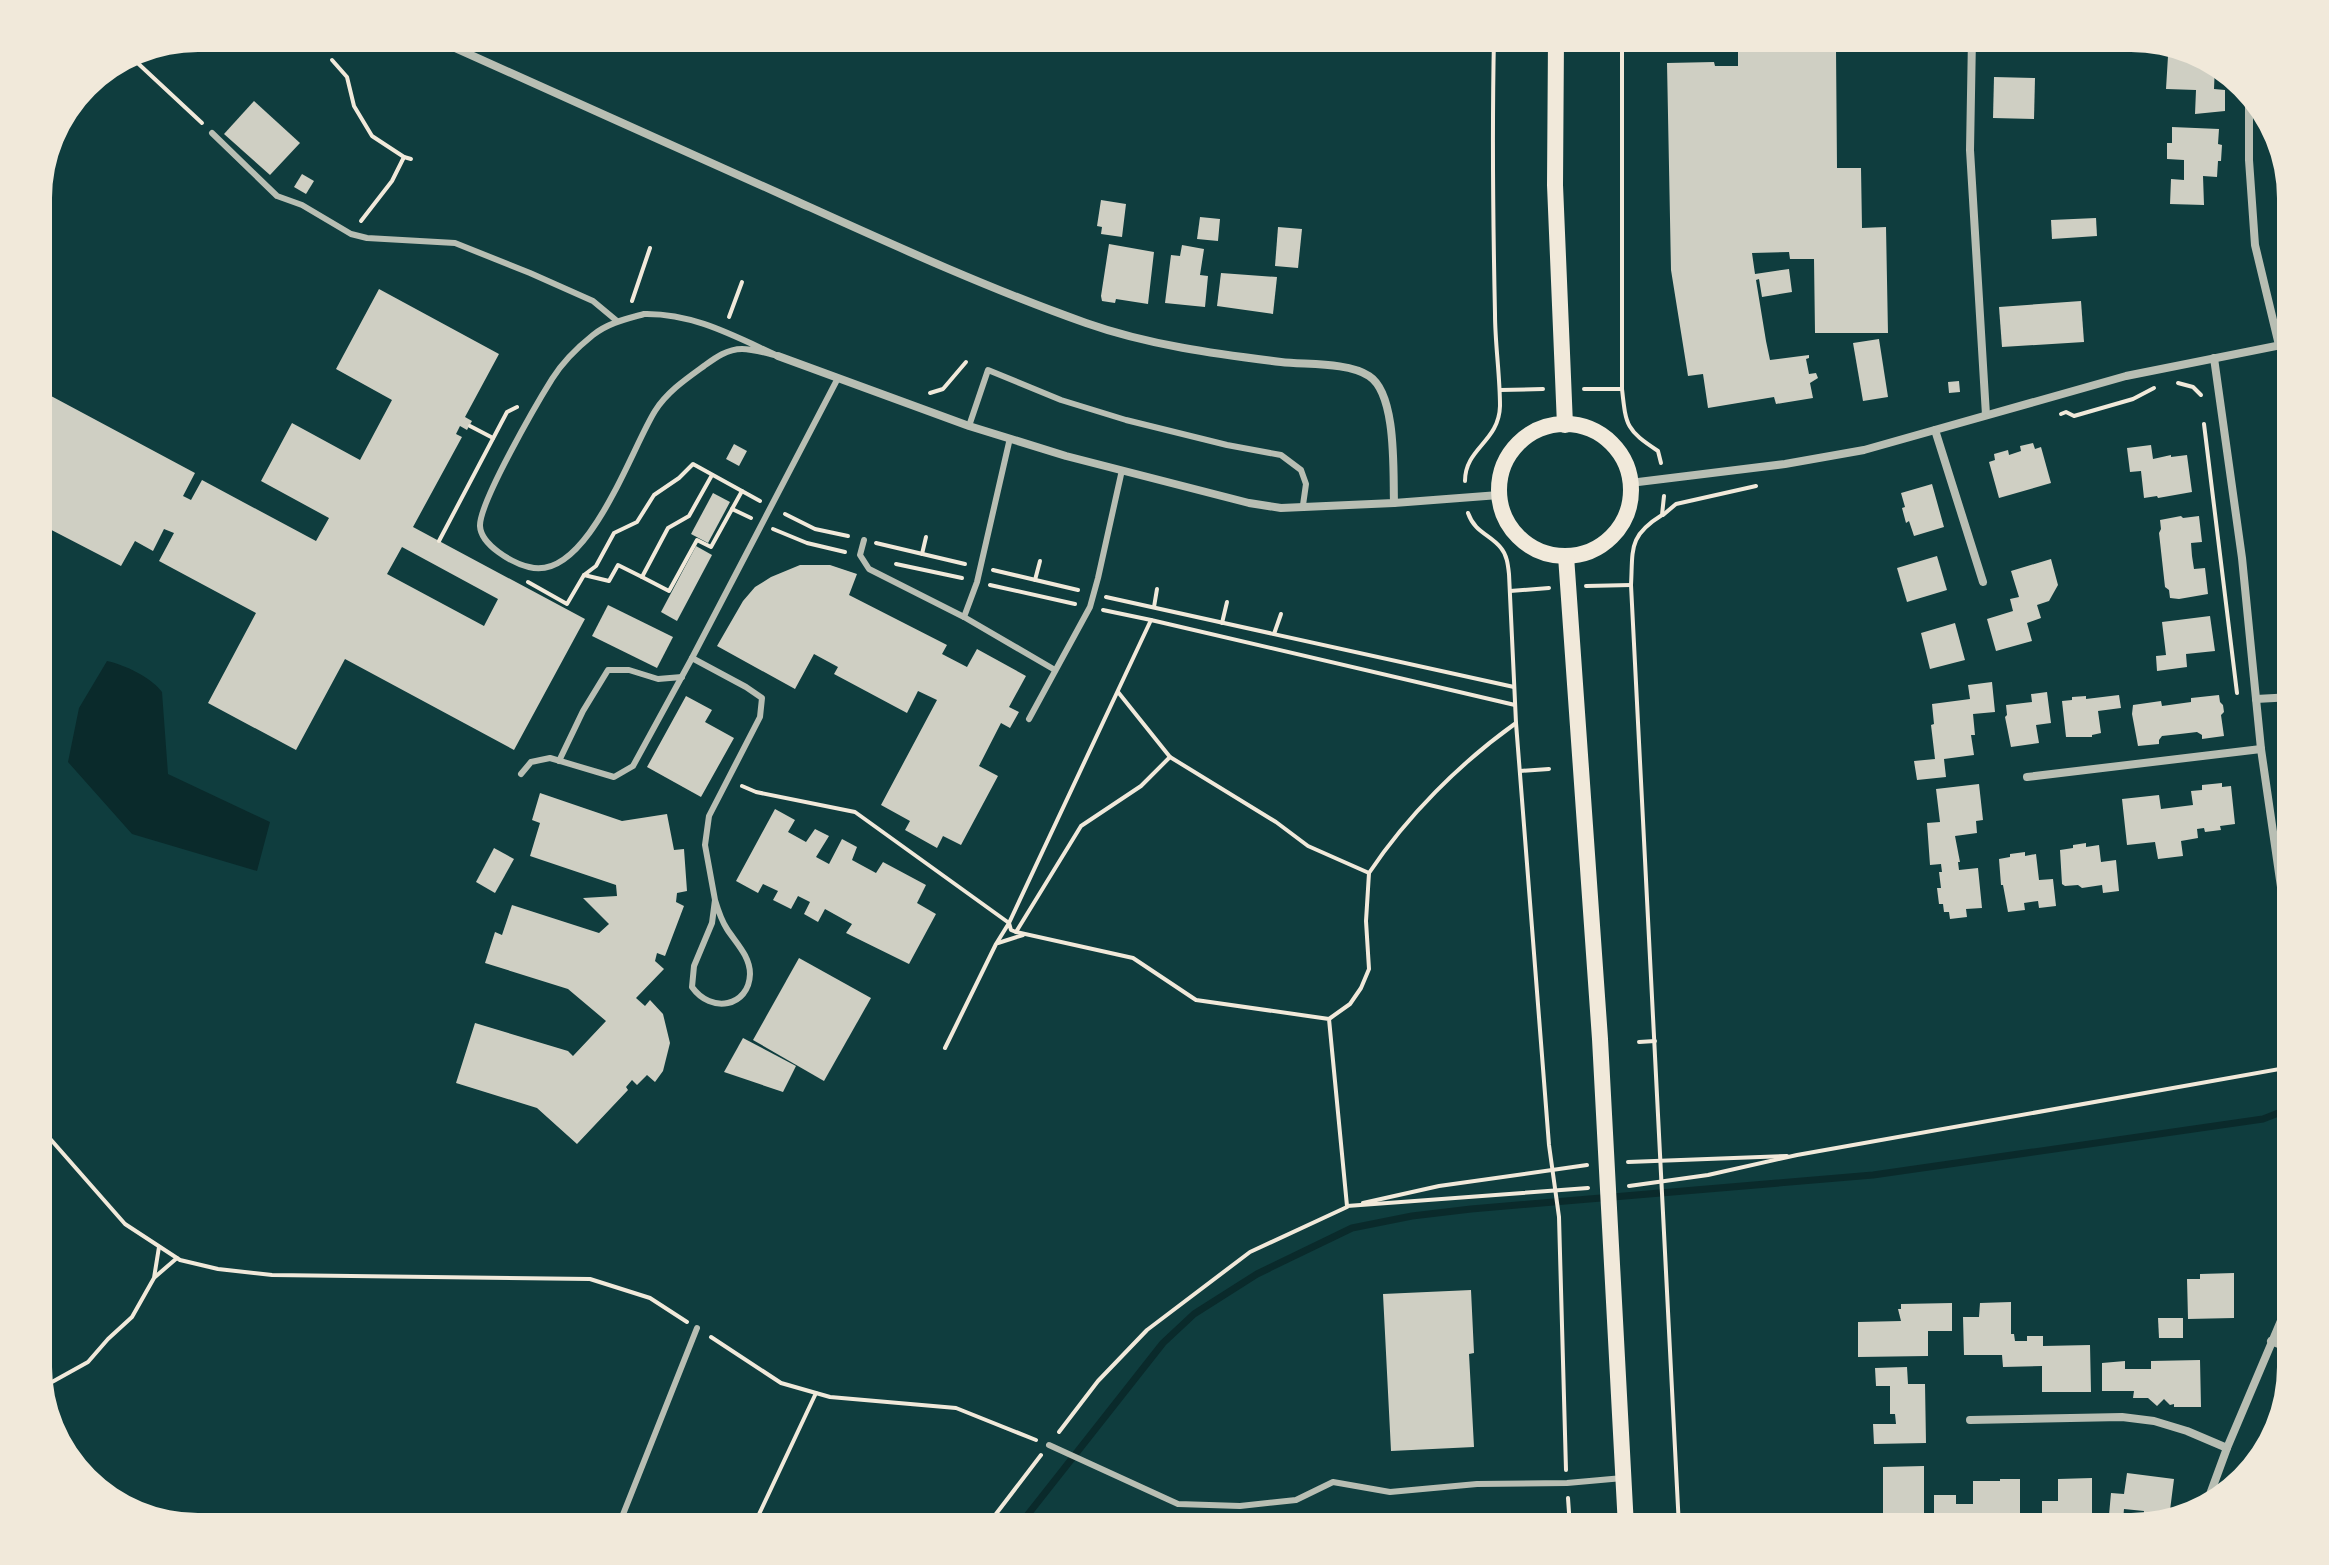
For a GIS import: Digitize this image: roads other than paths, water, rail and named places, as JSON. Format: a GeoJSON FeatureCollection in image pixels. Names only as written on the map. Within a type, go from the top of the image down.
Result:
{"type":"FeatureCollection","features":[{"type":"Feature","properties":{"kind":"main road"},"geometry":{"type":"LineString","coordinates":[[1556,52],[1555,185],[1565,425]]}},
{"type":"Feature","properties":{"kind":"main road"},"geometry":{"type":"LineString","coordinates":[[1565,425],[1583,427],[1602,435],[1617,449],[1627,468],[1630,483],[1628,509],[1620,528],[1605,543],[1587,553],[1566,556],[1546,554],[1528,545],[1513,532],[1499,495],[1501,474],[1509,455],[1523,439],[1541,429],[1565,425]]}},
{"type":"Feature","properties":{"kind":"main road"},"geometry":{"type":"LineString","coordinates":[[1566,556],[1608,1178],[1625,1513]]}},
{"type":"Feature","properties":{"kind":"street"},"geometry":{"type":"LineString","coordinates":[[464,52],[889,243],[1088,324],[1190,349],[1357,370],[1372,377],[1381,388],[1392,441],[1394,503]]}},
{"type":"Feature","properties":{"kind":"street"},"geometry":{"type":"LineString","coordinates":[[1972,52],[1970,150],[1986,415]]}},
{"type":"Feature","properties":{"kind":"street"},"geometry":{"type":"LineString","coordinates":[[2249,112],[2255,245],[2277,337]]}},
{"type":"Feature","properties":{"kind":"street"},"geometry":{"type":"LineString","coordinates":[[1630,483],[1811,460],[1864,450],[2126,376],[2277,345]]}},
{"type":"Feature","properties":{"kind":"street"},"geometry":{"type":"LineString","coordinates":[[778,356],[969,426],[1249,503],[1281,508],[1499,495]]}},
{"type":"Feature","properties":{"kind":"street"},"geometry":{"type":"LineString","coordinates":[[2214,358],[2242,558],[2261,749],[2277,859]]}},
{"type":"Feature","properties":{"kind":"street"},"geometry":{"type":"LineString","coordinates":[[1935,430],[1983,582]]}},
{"type":"Feature","properties":{"kind":"street"},"geometry":{"type":"LineString","coordinates":[[2256,699],[2277,698]]}},
{"type":"Feature","properties":{"kind":"street"},"geometry":{"type":"LineString","coordinates":[[2027,777],[2261,749]]}},
{"type":"Feature","properties":{"kind":"street"},"geometry":{"type":"LineString","coordinates":[[2212,1488],[2277,1328]]}},
{"type":"Feature","properties":{"kind":"street"},"geometry":{"type":"LineString","coordinates":[[2271,1341],[2277,1343]]}},
{"type":"Feature","properties":{"kind":"street"},"geometry":{"type":"LineString","coordinates":[[1970,1420],[2122,1417],[2154,1421],[2227,1448]]}},
{"type":"Feature","properties":{"kind":"lane"},"geometry":{"type":"LineString","coordinates":[[212,133],[277,196],[302,205],[351,234],[367,238],[455,243],[593,301],[617,321]]}},
{"type":"Feature","properties":{"kind":"lane"},"geometry":{"type":"LineString","coordinates":[[644,314],[665,314],[712,325],[778,356],[743,349],[727,351],[682,381],[656,409],[602,515],[582,544],[553,567],[528,567],[490,546],[482,536],[480,524],[487,497],[553,378],[595,333],[617,321],[644,314]]}},
{"type":"Feature","properties":{"kind":"lane"},"geometry":{"type":"LineString","coordinates":[[969,426],[988,370],[1061,400],[1126,420],[1281,455],[1301,470],[1306,484],[1303,505]]}},
{"type":"Feature","properties":{"kind":"lane"},"geometry":{"type":"LineString","coordinates":[[521,774],[531,762],[550,758],[614,777],[633,766],[838,378]]}},
{"type":"Feature","properties":{"kind":"lane"},"geometry":{"type":"LineString","coordinates":[[964,617],[977,582],[1010,438]]}},
{"type":"Feature","properties":{"kind":"lane"},"geometry":{"type":"LineString","coordinates":[[1029,719],[1090,607],[1122,470]]}},
{"type":"Feature","properties":{"kind":"lane"},"geometry":{"type":"LineString","coordinates":[[864,540],[860,555],[869,569],[964,617],[1055,670]]}},
{"type":"Feature","properties":{"kind":"lane"},"geometry":{"type":"LineString","coordinates":[[692,658],[762,698],[760,717],[709,816],[705,845],[715,900],[720,916],[746,956],[750,970],[749,983],[742,995],[719,1005],[707,1003],[698,996],[692,987],[691,977],[712,923],[715,900]]}},
{"type":"Feature","properties":{"kind":"lane"},"geometry":{"type":"LineString","coordinates":[[559,761],[583,711],[608,670],[629,670],[658,679],[682,677]]}},
{"type":"Feature","properties":{"kind":"lane"},"geometry":{"type":"LineString","coordinates":[[624,1513],[697,1328]]}},
{"type":"Feature","properties":{"kind":"lane"},"geometry":{"type":"LineString","coordinates":[[1053,1446],[1178,1504],[1240,1506],[1296,1500],[1333,1482],[1390,1492],[1477,1484],[1567,1483],[1623,1478]]}},
{"type":"Feature","properties":{"kind":"water"},"geometry":{"type":"Polygon","coordinates":[[[107,661],[137,672],[162,692],[168,774],[270,822],[257,871],[132,834],[68,762],[79,708],[107,661]]]}},
{"type":"Feature","properties":{"kind":"waterway"},"geometry":{"type":"LineString","coordinates":[[1029,1513],[1163,1343],[1194,1314],[1257,1274],[1352,1228],[1471,1209],[1873,1175],[2263,1119],[2277,1114]]}}]}
